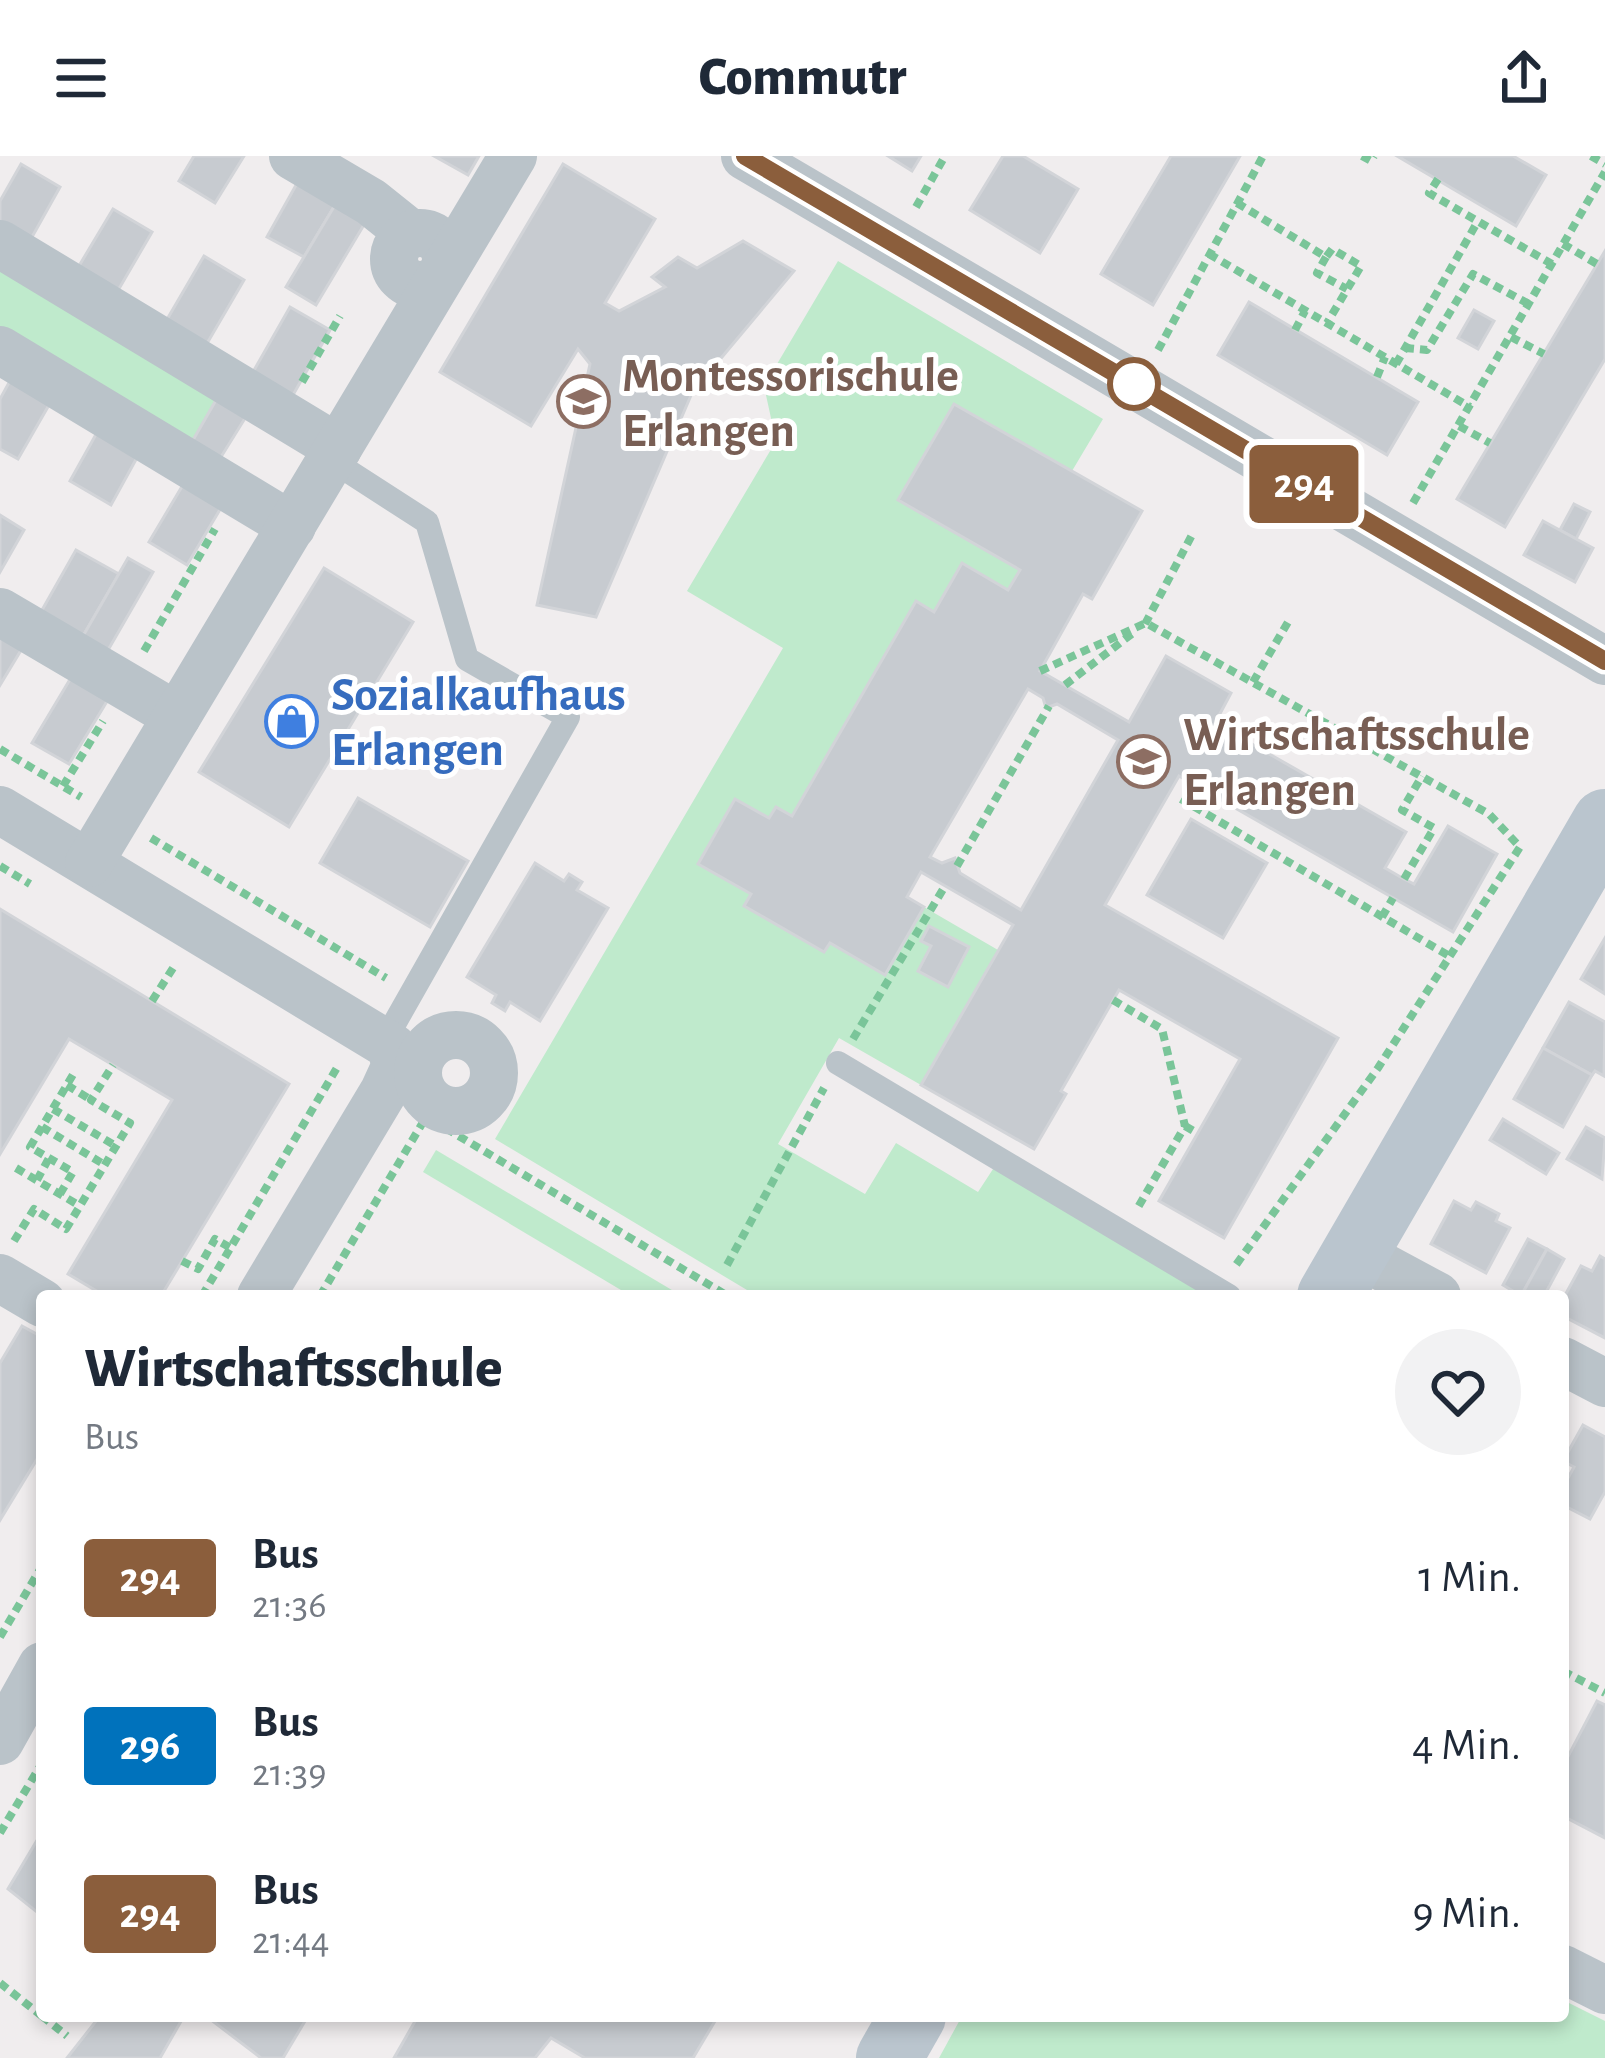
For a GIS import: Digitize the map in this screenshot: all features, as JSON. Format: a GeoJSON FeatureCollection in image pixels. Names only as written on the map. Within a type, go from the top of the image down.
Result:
{"type":"FeatureCollection","features":[{"type":"Feature","properties":{"kind":"main road"},"geometry":{"type":"LineString","coordinates":[[1343,1274],[1605,822]]}},
{"type":"Feature","properties":{"kind":"main road"},"geometry":{"type":"LineString","coordinates":[[889,2058],[910,2022]]}},
{"type":"Feature","properties":{"kind":"street"},"geometry":{"type":"LineString","coordinates":[[293,156],[371,202],[411,234],[426,233],[439,241],[446,255],[444,271]]}},
{"type":"Feature","properties":{"kind":"street"},"geometry":{"type":"LineString","coordinates":[[89,863],[513,156]]}},
{"type":"Feature","properties":{"kind":"street"},"geometry":{"type":"LineString","coordinates":[[745,156],[1605,661]]}},
{"type":"Feature","properties":{"kind":"street"},"geometry":{"type":"LineString","coordinates":[[0,244],[284,415],[335,454]]}},
{"type":"Feature","properties":{"kind":"street"},"geometry":{"type":"LineString","coordinates":[[0,350],[292,526]]}},
{"type":"Feature","properties":{"kind":"street"},"geometry":{"type":"LineString","coordinates":[[0,612],[177,716]]}},
{"type":"Feature","properties":{"kind":"street"},"geometry":{"type":"LineString","coordinates":[[0,810],[89,863],[395,1066],[264,1290]]}},
{"type":"Feature","properties":{"kind":"street"},"geometry":{"type":"LineString","coordinates":[[1343,1274],[1412,1290]]}},
{"type":"Feature","properties":{"kind":"street"},"geometry":{"type":"LineString","coordinates":[[0,1278],[36,1299]]}},
{"type":"Feature","properties":{"kind":"street"},"geometry":{"type":"LineString","coordinates":[[1569,1364],[1605,1383]]}},
{"type":"Feature","properties":{"kind":"street"},"geometry":{"type":"LineString","coordinates":[[0,1741],[36,1677]]}},
{"type":"Feature","properties":{"kind":"street"},"geometry":{"type":"LineString","coordinates":[[1569,1972],[1605,1990]]}},
{"type":"Feature","properties":{"kind":"lane"},"geometry":{"type":"LineString","coordinates":[[335,454],[427,522],[467,659],[568,717],[411,993],[395,1066]]}},
{"type":"Feature","properties":{"kind":"lane"},"geometry":{"type":"LineString","coordinates":[[838,1063],[1219,1290]]}},
{"type":"Feature","properties":{"kind":"path"},"geometry":{"type":"LineString","coordinates":[[894,244],[945,156]]}},
{"type":"Feature","properties":{"kind":"path"},"geometry":{"type":"LineString","coordinates":[[1138,387],[1263,156]]}},
{"type":"Feature","properties":{"kind":"path"},"geometry":{"type":"LineString","coordinates":[[1362,156],[1371,161],[1374,156]]}},
{"type":"Feature","properties":{"kind":"path"},"geometry":{"type":"LineString","coordinates":[[1393,536],[1605,168],[1591,156]]}},
{"type":"Feature","properties":{"kind":"path"},"geometry":{"type":"LineString","coordinates":[[1438,179],[1429,194],[1552,263]]}},
{"type":"Feature","properties":{"kind":"path"},"geometry":{"type":"LineString","coordinates":[[1237,203],[1326,257]]}},
{"type":"Feature","properties":{"kind":"path"},"geometry":{"type":"LineString","coordinates":[[1396,364],[1478,221]]}},
{"type":"Feature","properties":{"kind":"path"},"geometry":{"type":"LineString","coordinates":[[1563,244],[1598,264]]}},
{"type":"Feature","properties":{"kind":"path"},"geometry":{"type":"LineString","coordinates":[[1327,323],[1347,290],[1361,266],[1332,249],[1317,273],[1347,290]]}},
{"type":"Feature","properties":{"kind":"path"},"geometry":{"type":"LineString","coordinates":[[1210,254],[1470,407]]}},
{"type":"Feature","properties":{"kind":"path"},"geometry":{"type":"LineString","coordinates":[[1405,348],[1426,350],[1473,274],[1529,304]]}},
{"type":"Feature","properties":{"kind":"path"},"geometry":{"type":"LineString","coordinates":[[1295,330],[1305,310]]}},
{"type":"Feature","properties":{"kind":"path"},"geometry":{"type":"LineString","coordinates":[[284,415],[340,316]]}},
{"type":"Feature","properties":{"kind":"path"},"geometry":{"type":"LineString","coordinates":[[1510,337],[1544,354]]}},
{"type":"Feature","properties":{"kind":"path"},"geometry":{"type":"LineString","coordinates":[[1377,377],[1385,357]]}},
{"type":"Feature","properties":{"kind":"path"},"geometry":{"type":"LineString","coordinates":[[1459,426],[1490,443]]}},
{"type":"Feature","properties":{"kind":"path"},"geometry":{"type":"LineString","coordinates":[[63,786],[236,492]]}},
{"type":"Feature","properties":{"kind":"path"},"geometry":{"type":"LineString","coordinates":[[1065,686],[1146,623],[1192,535]]}},
{"type":"Feature","properties":{"kind":"path"},"geometry":{"type":"LineString","coordinates":[[1253,682],[1288,622]]}},
{"type":"Feature","properties":{"kind":"path"},"geometry":{"type":"LineString","coordinates":[[1040,671],[1146,623]]}},
{"type":"Feature","properties":{"kind":"path"},"geometry":{"type":"LineString","coordinates":[[1146,623],[1489,814],[1520,847],[1378,1068],[1226,1290]]}},
{"type":"Feature","properties":{"kind":"path"},"geometry":{"type":"LineString","coordinates":[[1051,652],[1065,660]]}},
{"type":"Feature","properties":{"kind":"path"},"geometry":{"type":"LineString","coordinates":[[958,866],[1049,706]]}},
{"type":"Feature","properties":{"kind":"path"},"geometry":{"type":"LineString","coordinates":[[0,748],[411,993]]}},
{"type":"Feature","properties":{"kind":"path"},"geometry":{"type":"LineString","coordinates":[[1404,879],[1434,828],[1402,810],[1422,776]]}},
{"type":"Feature","properties":{"kind":"path"},"geometry":{"type":"LineString","coordinates":[[1180,799],[1451,957]]}},
{"type":"Feature","properties":{"kind":"path"},"geometry":{"type":"LineString","coordinates":[[0,866],[31,884]]}},
{"type":"Feature","properties":{"kind":"path"},"geometry":{"type":"LineString","coordinates":[[1382,917],[1393,898]]}},
{"type":"Feature","properties":{"kind":"path"},"geometry":{"type":"LineString","coordinates":[[152,957],[191,980]]}},
{"type":"Feature","properties":{"kind":"path"},"geometry":{"type":"LineString","coordinates":[[1114,1000],[1162,1029],[1185,1126],[1124,1231]]}},
{"type":"Feature","properties":{"kind":"path"},"geometry":{"type":"LineString","coordinates":[[206,1290],[339,1067],[320,1056]]}},
{"type":"Feature","properties":{"kind":"path"},"geometry":{"type":"LineString","coordinates":[[91,1100],[112,1065]]}},
{"type":"Feature","properties":{"kind":"path"},"geometry":{"type":"LineString","coordinates":[[395,1066],[426,1117],[718,1290]]}},
{"type":"Feature","properties":{"kind":"path"},"geometry":{"type":"LineString","coordinates":[[60,1194],[73,1172],[30,1147],[74,1073]]}},
{"type":"Feature","properties":{"kind":"path"},"geometry":{"type":"LineString","coordinates":[[0,1245],[16,1241],[34,1209],[66,1229],[130,1123],[67,1085]]}},
{"type":"Feature","properties":{"kind":"path"},"geometry":{"type":"LineString","coordinates":[[53,1109],[116,1146]]}},
{"type":"Feature","properties":{"kind":"path"},"geometry":{"type":"LineString","coordinates":[[324,1290],[426,1117]]}},
{"type":"Feature","properties":{"kind":"path"},"geometry":{"type":"LineString","coordinates":[[1185,1126],[1198,1133]]}},
{"type":"Feature","properties":{"kind":"path"},"geometry":{"type":"LineString","coordinates":[[42,1127],[105,1165]]}},
{"type":"Feature","properties":{"kind":"path"},"geometry":{"type":"LineString","coordinates":[[37,1180],[49,1158]]}},
{"type":"Feature","properties":{"kind":"path"},"geometry":{"type":"LineString","coordinates":[[16,1168],[80,1206]]}},
{"type":"Feature","properties":{"kind":"path"},"geometry":{"type":"LineString","coordinates":[[198,1269],[214,1239],[231,1248]]}},
{"type":"Feature","properties":{"kind":"path"},"geometry":{"type":"LineString","coordinates":[[182,1261],[213,1278]]}},
{"type":"Feature","properties":{"kind":"path"},"geometry":{"type":"LineString","coordinates":[[0,1637],[36,1576]]}},
{"type":"Feature","properties":{"kind":"path"},"geometry":{"type":"LineString","coordinates":[[1569,1674],[1605,1693]]}},
{"type":"Feature","properties":{"kind":"path"},"geometry":{"type":"LineString","coordinates":[[0,1833],[36,1772]]}},
{"type":"Feature","properties":{"kind":"path"},"geometry":{"type":"LineString","coordinates":[[0,1983],[36,2011]]}},
{"type":"Feature","properties":{"kind":"path"},"geometry":{"type":"LineString","coordinates":[[50,2022],[67,2036]]}},
{"type":"Feature","properties":{"kind":"green space"},"geometry":{"type":"Polygon","coordinates":[[[0,253],[223,388],[189,447],[0,335],[0,253]]]}},
{"type":"Feature","properties":{"kind":"green space"},"geometry":{"type":"Polygon","coordinates":[[[838,261],[1103,419],[1072,471],[954,404],[899,500],[1020,570],[1008,590],[934,612],[915,602],[792,816],[776,807],[769,818],[698,864],[751,894],[745,906],[824,952],[830,943],[884,975],[924,907],[998,950],[921,1085],[839,1038],[778,1144],[865,1194],[896,1143],[978,1192],[995,1166],[1205,1290],[747,1290],[495,1139],[783,648],[687,591],[776,441],[764,386],[838,261]]]}},
{"type":"Feature","properties":{"kind":"green space"},"geometry":{"type":"Polygon","coordinates":[[[436,1150],[672,1290],[621,1290],[423,1172],[436,1150]]]}},
{"type":"Feature","properties":{"kind":"green space"},"geometry":{"type":"Polygon","coordinates":[[[1569,2003],[1605,2021],[1605,2058],[939,2058],[959,2022],[1569,2022],[1569,2003]]]}},
{"type":"Feature","properties":{"kind":"building"},"geometry":{"type":"Polygon","coordinates":[[[194,156],[244,156],[215,203],[179,181],[194,156]]]}},
{"type":"Feature","properties":{"kind":"building"},"geometry":{"type":"Polygon","coordinates":[[[434,156],[479,156],[468,175],[434,156]]]}},
{"type":"Feature","properties":{"kind":"building"},"geometry":{"type":"Polygon","coordinates":[[[888,156],[921,156],[912,171],[888,156]]]}},
{"type":"Feature","properties":{"kind":"building"},"geometry":{"type":"Polygon","coordinates":[[[1003,156],[1023,156],[1078,189],[1040,253],[970,210],[1003,156]]]}},
{"type":"Feature","properties":{"kind":"building"},"geometry":{"type":"Polygon","coordinates":[[[1171,156],[1240,156],[1153,305],[1101,274],[1171,156]]]}},
{"type":"Feature","properties":{"kind":"building"},"geometry":{"type":"Polygon","coordinates":[[[1397,156],[1513,156],[1546,175],[1516,226],[1397,156]]]}},
{"type":"Feature","properties":{"kind":"building"},"geometry":{"type":"Polygon","coordinates":[[[21,164],[60,187],[27,246],[0,231],[0,201],[21,164]]]}},
{"type":"Feature","properties":{"kind":"building"},"geometry":{"type":"Polygon","coordinates":[[[563,164],[655,219],[605,303],[619,311],[665,287],[652,277],[678,257],[697,268],[743,241],[794,271],[717,363],[723,388],[692,393],[596,617],[537,605],[590,364],[578,349],[531,426],[440,372],[563,164]]]}},
{"type":"Feature","properties":{"kind":"building"},"geometry":{"type":"Polygon","coordinates":[[[300,178],[338,200],[304,257],[267,237],[300,178]]]}},
{"type":"Feature","properties":{"kind":"building"},"geometry":{"type":"Polygon","coordinates":[[[338,200],[368,218],[316,305],[286,287],[338,200]]]}},
{"type":"Feature","properties":{"kind":"building"},"geometry":{"type":"Polygon","coordinates":[[[113,209],[152,232],[113,299],[73,276],[113,209]]]}},
{"type":"Feature","properties":{"kind":"building"},"geometry":{"type":"Polygon","coordinates":[[[1605,251],[1605,359],[1505,527],[1457,499],[1605,251]]]}},
{"type":"Feature","properties":{"kind":"building"},"geometry":{"type":"Polygon","coordinates":[[[204,256],[244,280],[202,352],[162,328],[204,256]]]}},
{"type":"Feature","properties":{"kind":"building"},"geometry":{"type":"Polygon","coordinates":[[[1249,302],[1418,402],[1387,455],[1218,355],[1249,302]]]}},
{"type":"Feature","properties":{"kind":"building"},"geometry":{"type":"Polygon","coordinates":[[[290,307],[330,330],[289,402],[249,379],[290,307]]]}},
{"type":"Feature","properties":{"kind":"building"},"geometry":{"type":"Polygon","coordinates":[[[1474,310],[1494,321],[1478,349],[1458,338],[1474,310]]]}},
{"type":"Feature","properties":{"kind":"building"},"geometry":{"type":"Polygon","coordinates":[[[17,368],[57,391],[18,459],[0,449],[0,399],[17,368]]]}},
{"type":"Feature","properties":{"kind":"building"},"geometry":{"type":"Polygon","coordinates":[[[223,388],[252,407],[216,465],[189,447],[223,388]]]}},
{"type":"Feature","properties":{"kind":"building"},"geometry":{"type":"Polygon","coordinates":[[[954,404],[1142,511],[1092,599],[1083,594],[1040,671],[1129,722],[1166,656],[1231,693],[1215,723],[1406,832],[1385,868],[1414,884],[1448,826],[1497,854],[1453,932],[1179,776],[1105,905],[1338,1038],[1224,1238],[1159,1201],[1240,1059],[1119,990],[1034,1149],[921,1085],[1013,925],[921,872],[907,897],[924,907],[885,975],[830,943],[824,952],[744,906],[751,894],[698,864],[735,799],[769,818],[776,807],[792,816],[916,601],[934,612],[962,563],[1008,590],[1020,570],[898,500],[954,404]],[[1028,689],[930,857],[942,863],[955,858],[960,873],[1021,910],[1118,740],[1057,704],[1046,708],[1043,698],[1028,689]]]}},
{"type":"Feature","properties":{"kind":"building"},"geometry":{"type":"Polygon","coordinates":[[[104,420],[145,443],[111,505],[70,481],[104,420]]]}},
{"type":"Feature","properties":{"kind":"building"},"geometry":{"type":"Polygon","coordinates":[[[190,473],[228,496],[187,565],[149,542],[190,473]]]}},
{"type":"Feature","properties":{"kind":"building"},"geometry":{"type":"Polygon","coordinates":[[[1574,504],[1590,512],[1576,539],[1560,530],[1574,504]]]}},
{"type":"Feature","properties":{"kind":"building"},"geometry":{"type":"Polygon","coordinates":[[[0,515],[24,530],[0,572],[0,515]]]}},
{"type":"Feature","properties":{"kind":"building"},"geometry":{"type":"Polygon","coordinates":[[[1543,521],[1593,548],[1575,582],[1524,555],[1543,521]]]}},
{"type":"Feature","properties":{"kind":"building"},"geometry":{"type":"Polygon","coordinates":[[[76,550],[119,574],[79,643],[37,619],[76,550]]]}},
{"type":"Feature","properties":{"kind":"building"},"geometry":{"type":"Polygon","coordinates":[[[128,558],[153,572],[104,657],[79,643],[128,558]]]}},
{"type":"Feature","properties":{"kind":"building","name":"Sozialkaufhaus Erlangen"},"geometry":{"type":"Polygon","coordinates":[[[324,568],[413,622],[289,827],[199,772],[324,568]]]}},
{"type":"Feature","properties":{"kind":"building"},"geometry":{"type":"Polygon","coordinates":[[[0,625],[26,642],[0,685],[0,625]]]}},
{"type":"Feature","properties":{"kind":"building"},"geometry":{"type":"Polygon","coordinates":[[[75,671],[112,693],[69,764],[32,743],[75,671]]]}},
{"type":"Feature","properties":{"kind":"building"},"geometry":{"type":"Polygon","coordinates":[[[358,798],[468,861],[430,927],[320,863],[358,798]]]}},
{"type":"Feature","properties":{"kind":"building"},"geometry":{"type":"Polygon","coordinates":[[[1191,819],[1267,863],[1223,938],[1147,895],[1191,819]]]}},
{"type":"Feature","properties":{"kind":"building"},"geometry":{"type":"Polygon","coordinates":[[[535,863],[564,881],[569,874],[582,882],[577,890],[608,908],[540,1021],[510,1002],[505,1011],[492,1003],[496,995],[467,977],[535,863]]]}},
{"type":"Feature","properties":{"kind":"building"},"geometry":{"type":"Polygon","coordinates":[[[0,909],[289,1084],[165,1290],[95,1290],[68,1274],[172,1100],[69,1039],[0,1154],[0,909]]]}},
{"type":"Feature","properties":{"kind":"building"},"geometry":{"type":"Polygon","coordinates":[[[929,926],[969,947],[948,987],[918,971],[931,946],[921,941],[929,926]]]}},
{"type":"Feature","properties":{"kind":"building"},"geometry":{"type":"Polygon","coordinates":[[[1605,938],[1605,994],[1581,979],[1605,938]]]}},
{"type":"Feature","properties":{"kind":"building"},"geometry":{"type":"Polygon","coordinates":[[[1569,1002],[1605,1022],[1604,1076],[1595,1071],[1592,1075],[1543,1048],[1569,1002]]]}},
{"type":"Feature","properties":{"kind":"building"},"geometry":{"type":"Polygon","coordinates":[[[1543,1048],[1592,1075],[1563,1127],[1514,1099],[1543,1048]]]}},
{"type":"Feature","properties":{"kind":"building"},"geometry":{"type":"Polygon","coordinates":[[[1503,1119],[1559,1153],[1546,1174],[1490,1140],[1503,1119]]]}},
{"type":"Feature","properties":{"kind":"building"},"geometry":{"type":"Polygon","coordinates":[[[1586,1127],[1605,1138],[1602,1179],[1567,1159],[1586,1127]]]}},
{"type":"Feature","properties":{"kind":"building"},"geometry":{"type":"Polygon","coordinates":[[[1454,1201],[1471,1210],[1476,1202],[1499,1214],[1496,1221],[1510,1228],[1486,1273],[1431,1244],[1454,1201]]]}},
{"type":"Feature","properties":{"kind":"building"},"geometry":{"type":"Polygon","coordinates":[[[1528,1239],[1547,1249],[1524,1290],[1503,1285],[1528,1239]]]}},
{"type":"Feature","properties":{"kind":"building"},"geometry":{"type":"Polygon","coordinates":[[[1547,1249],[1564,1259],[1547,1290],[1524,1290],[1547,1249]]]}},
{"type":"Feature","properties":{"kind":"building"},"geometry":{"type":"Polygon","coordinates":[[[1600,1256],[1605,1259],[1605,1338],[1569,1319],[1568,1290],[1581,1266],[1592,1271],[1600,1256]]]}},
{"type":"Feature","properties":{"kind":"building"},"geometry":{"type":"Polygon","coordinates":[[[22,1326],[36,1334],[36,1461],[0,1520],[0,1363],[22,1326]]]}},
{"type":"Feature","properties":{"kind":"building"},"geometry":{"type":"Polygon","coordinates":[[[1583,1425],[1605,1437],[1605,1492],[1590,1519],[1569,1508],[1569,1476],[1574,1467],[1569,1464],[1569,1450],[1583,1425]]]}},
{"type":"Feature","properties":{"kind":"building"},"geometry":{"type":"Polygon","coordinates":[[[1597,1701],[1605,1705],[1605,1838],[1569,1819],[1569,1755],[1597,1701]]]}},
{"type":"Feature","properties":{"kind":"building"},"geometry":{"type":"Polygon","coordinates":[[[36,1842],[36,1911],[8,1889],[36,1842]]]}},
{"type":"Feature","properties":{"kind":"building"},"geometry":{"type":"Polygon","coordinates":[[[95,2022],[181,2022],[160,2058],[67,2058],[95,2022]]]}},
{"type":"Feature","properties":{"kind":"building"},"geometry":{"type":"Polygon","coordinates":[[[214,2022],[304,2022],[283,2058],[261,2058],[214,2022]]]}},
{"type":"Feature","properties":{"kind":"building"},"geometry":{"type":"Polygon","coordinates":[[[415,2022],[714,2022],[693,2058],[585,2058],[551,2038],[535,2058],[394,2058],[415,2022]]]}},
{"type":"Feature","properties":{"kind":"bus line","name":"294"},"geometry":{"type":"LineString","coordinates":[[745,156],[1605,661]]}},
{"type":"Feature","properties":{"kind":"place","name":"Montessorischule Erlangen"},"geometry":{"type":"Point","coordinates":[583,402]}},
{"type":"Feature","properties":{"kind":"place","name":"Sozialkaufhaus Erlangen"},"geometry":{"type":"Point","coordinates":[292,721]}},
{"type":"Feature","properties":{"kind":"place","name":"Wirtschaftsschule Erlangen"},"geometry":{"type":"Point","coordinates":[1144,761]}}]}
